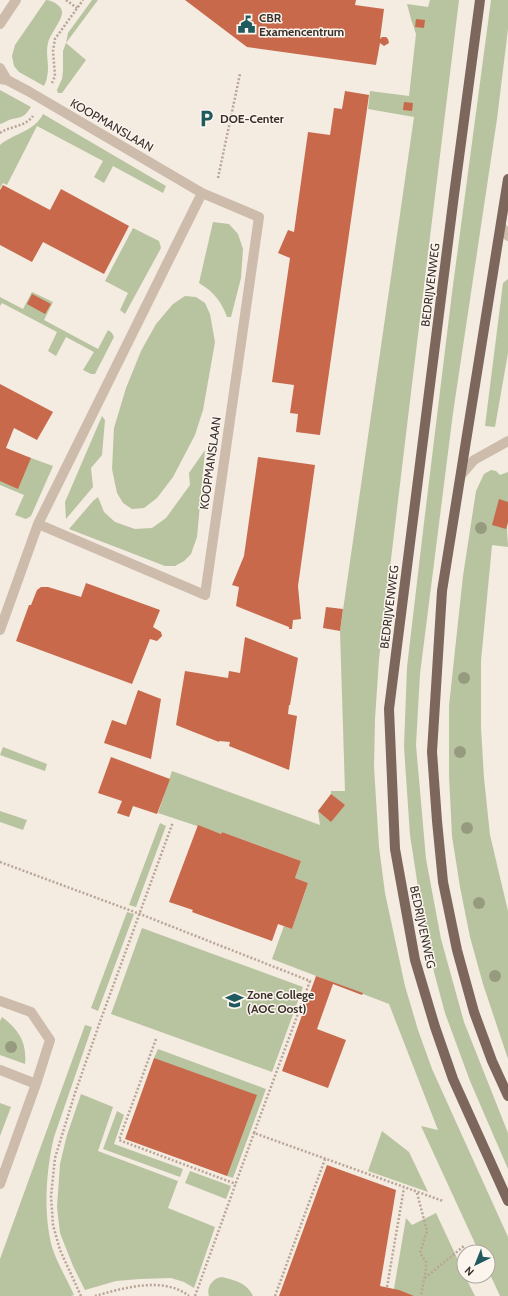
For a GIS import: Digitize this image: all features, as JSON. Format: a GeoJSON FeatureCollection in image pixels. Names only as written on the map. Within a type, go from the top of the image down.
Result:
{"type":"FeatureCollection","features":[{"type":"Feature","properties":{"kind":"main road","name":"BEDRIJVENWEG"},"geometry":{"type":"LineString","coordinates":[[480,0],[389,709],[395,849],[415,960],[435,1027],[453,1079],[508,1201]]}},
{"type":"Feature","properties":{"kind":"main road"},"geometry":{"type":"LineString","coordinates":[[508,179],[442,591],[432,752],[443,882],[458,950],[474,1012],[492,1061],[508,1096]]}},
{"type":"Feature","properties":{"kind":"street"},"geometry":{"type":"LineString","coordinates":[[0,24],[16,0]]}},
{"type":"Feature","properties":{"kind":"street","name":"KOOPMANSLAAN"},"geometry":{"type":"LineString","coordinates":[[0,68],[4,79],[43,100],[202,193],[259,217],[204,595],[38,524]]}},
{"type":"Feature","properties":{"kind":"street"},"geometry":{"type":"LineString","coordinates":[[0,630],[38,524],[202,193]]}},
{"type":"Feature","properties":{"kind":"street"},"geometry":{"type":"LineString","coordinates":[[501,226],[508,236]]}},
{"type":"Feature","properties":{"kind":"street"},"geometry":{"type":"LineString","coordinates":[[461,475],[474,460],[508,441]]}},
{"type":"Feature","properties":{"kind":"street"},"geometry":{"type":"LineString","coordinates":[[0,1001],[31,1012],[50,1040],[36,1084],[0,1184]]}},
{"type":"Feature","properties":{"kind":"street"},"geometry":{"type":"LineString","coordinates":[[0,1070],[36,1084]]}},
{"type":"Feature","properties":{"kind":"path"},"geometry":{"type":"LineString","coordinates":[[66,0],[77,8]]}},
{"type":"Feature","properties":{"kind":"path"},"geometry":{"type":"LineString","coordinates":[[0,133],[29,121],[38,110],[55,76],[53,51],[55,39],[83,0]]}},
{"type":"Feature","properties":{"kind":"path"},"geometry":{"type":"LineString","coordinates":[[213,198],[240,74]]}},
{"type":"Feature","properties":{"kind":"path"},"geometry":{"type":"LineString","coordinates":[[81,1296],[60,1250],[53,1225],[51,1196],[55,1158],[75,1093],[173,822]]}},
{"type":"Feature","properties":{"kind":"path"},"geometry":{"type":"LineString","coordinates":[[0,862],[140,914],[310,981],[195,1296]]}},
{"type":"Feature","properties":{"kind":"path"},"geometry":{"type":"LineString","coordinates":[[156,1039],[119,1140],[236,1184]]}},
{"type":"Feature","properties":{"kind":"path"},"geometry":{"type":"LineString","coordinates":[[254,1133],[417,1193],[443,1201]]}},
{"type":"Feature","properties":{"kind":"path"},"geometry":{"type":"LineString","coordinates":[[275,1296],[325,1159]]}},
{"type":"Feature","properties":{"kind":"path"},"geometry":{"type":"LineString","coordinates":[[388,1287],[404,1188]]}},
{"type":"Feature","properties":{"kind":"path"},"geometry":{"type":"LineString","coordinates":[[417,1193],[427,1231],[420,1253],[426,1262],[421,1296]]}},
{"type":"Feature","properties":{"kind":"path"},"geometry":{"type":"LineString","coordinates":[[424,1278],[456,1252]]}},
{"type":"Feature","properties":{"kind":"path"},"geometry":{"type":"LineString","coordinates":[[95,1296],[130,1287],[152,1285],[171,1286],[183,1291],[189,1296]]}},
{"type":"Feature","properties":{"kind":"green space"},"geometry":{"type":"Polygon","coordinates":[[[46,0],[58,5],[62,9],[62,15],[48,43],[48,73],[44,86],[19,72],[14,66],[12,56],[15,45],[46,0]]]}},
{"type":"Feature","properties":{"kind":"green space"},"geometry":{"type":"Polygon","coordinates":[[[92,0],[98,0],[66,43],[68,33],[92,0]]]}},
{"type":"Feature","properties":{"kind":"green space"},"geometry":{"type":"Polygon","coordinates":[[[430,0],[459,0],[379,659],[375,719],[374,767],[379,847],[385,893],[405,986],[418,1030],[432,1069],[508,1237],[508,1296],[500,1296],[494,1284],[496,1284],[496,1244],[475,1244],[421,1126],[438,1130],[389,1004],[272,959],[284,926],[292,929],[308,883],[295,878],[301,861],[222,832],[221,834],[158,813],[172,771],[320,825],[318,811],[331,794],[331,791],[345,791],[340,631],[414,117],[368,109],[370,91],[409,96],[416,34],[407,4],[428,7],[430,0]]]}},
{"type":"Feature","properties":{"kind":"green space"},"geometry":{"type":"Polygon","coordinates":[[[491,0],[508,0],[508,29],[497,119],[453,413],[420,674],[416,745],[426,859],[441,939],[464,1022],[508,1133],[508,1169],[470,1081],[445,1013],[434,972],[410,835],[404,747],[407,667],[452,293],[491,0]]]}},
{"type":"Feature","properties":{"kind":"green space"},"geometry":{"type":"Polygon","coordinates":[[[66,43],[86,60],[62,93],[58,93],[57,90],[62,79],[63,51],[66,43]]]}},
{"type":"Feature","properties":{"kind":"green space"},"geometry":{"type":"Polygon","coordinates":[[[0,90],[31,107],[27,113],[19,118],[10,119],[0,124],[0,90]]]}},
{"type":"Feature","properties":{"kind":"green space"},"geometry":{"type":"Polygon","coordinates":[[[43,114],[166,186],[163,193],[113,166],[104,183],[94,177],[103,161],[37,126],[7,185],[3,183],[0,188],[0,145],[29,129],[43,114]]]}},
{"type":"Feature","properties":{"kind":"green space"},"geometry":{"type":"Polygon","coordinates":[[[213,222],[229,224],[238,234],[243,249],[241,278],[231,317],[227,317],[216,297],[199,283],[213,222]]]}},
{"type":"Feature","properties":{"kind":"green space"},"geometry":{"type":"Polygon","coordinates":[[[133,228],[159,241],[161,248],[125,314],[120,310],[128,293],[105,281],[133,228]]]}},
{"type":"Feature","properties":{"kind":"green space"},"geometry":{"type":"Polygon","coordinates":[[[508,279],[508,353],[495,427],[485,426],[503,283],[508,279]]]}},
{"type":"Feature","properties":{"kind":"green space"},"geometry":{"type":"Polygon","coordinates":[[[32,292],[53,302],[44,320],[98,349],[108,330],[112,333],[114,337],[95,374],[91,374],[83,370],[94,352],[66,337],[56,356],[48,351],[57,332],[2,303],[0,306],[0,297],[23,309],[32,292]]]}},
{"type":"Feature","properties":{"kind":"green space"},"geometry":{"type":"Polygon","coordinates":[[[185,296],[196,297],[205,303],[210,314],[215,342],[203,410],[195,435],[173,477],[157,498],[144,508],[132,509],[123,503],[117,493],[112,469],[114,428],[126,388],[141,351],[156,324],[173,304],[185,296]]]}},
{"type":"Feature","properties":{"kind":"green space"},"geometry":{"type":"Polygon","coordinates":[[[102,416],[105,420],[102,455],[91,468],[93,487],[66,519],[65,502],[102,416]]]}},
{"type":"Feature","properties":{"kind":"green space"},"geometry":{"type":"Polygon","coordinates":[[[205,450],[197,537],[191,554],[184,561],[175,566],[165,566],[69,529],[98,497],[104,512],[115,522],[135,529],[152,528],[166,518],[190,485],[189,473],[205,450]]]}},
{"type":"Feature","properties":{"kind":"green space"},"geometry":{"type":"Polygon","coordinates":[[[0,453],[31,458],[53,466],[31,516],[26,519],[15,515],[24,495],[0,485],[0,453]]]}},
{"type":"Feature","properties":{"kind":"green space"},"geometry":{"type":"Polygon","coordinates":[[[491,470],[496,471],[500,475],[508,472],[508,547],[492,545],[481,661],[481,728],[484,778],[490,835],[508,911],[508,1059],[483,984],[470,937],[452,836],[449,775],[449,706],[463,576],[476,491],[484,474],[491,470]]]}},
{"type":"Feature","properties":{"kind":"green space"},"geometry":{"type":"Polygon","coordinates":[[[3,747],[47,764],[45,771],[0,755],[3,747]]]}},
{"type":"Feature","properties":{"kind":"green space"},"geometry":{"type":"Polygon","coordinates":[[[0,811],[27,820],[23,830],[0,822],[0,811]]]}},
{"type":"Feature","properties":{"kind":"green space"},"geometry":{"type":"Polygon","coordinates":[[[160,823],[166,826],[136,907],[129,905],[160,823]]]}},
{"type":"Feature","properties":{"kind":"green space"},"geometry":{"type":"Polygon","coordinates":[[[127,912],[134,914],[98,1011],[91,1008],[127,912]]]}},
{"type":"Feature","properties":{"kind":"green space"},"geometry":{"type":"Polygon","coordinates":[[[142,928],[303,987],[272,1072],[111,1014],[142,928]]]}},
{"type":"Feature","properties":{"kind":"green space"},"geometry":{"type":"Polygon","coordinates":[[[2,1017],[21,1037],[25,1049],[25,1064],[0,1055],[0,1021],[2,1017]]]}},
{"type":"Feature","properties":{"kind":"green space"},"geometry":{"type":"Polygon","coordinates":[[[85,1025],[92,1027],[54,1137],[47,1178],[47,1221],[52,1247],[74,1295],[0,1296],[0,1259],[85,1025]]]}},
{"type":"Feature","properties":{"kind":"green space"},"geometry":{"type":"Polygon","coordinates":[[[158,1049],[266,1089],[233,1178],[227,1176],[154,1058],[158,1049]]]}},
{"type":"Feature","properties":{"kind":"green space"},"geometry":{"type":"Polygon","coordinates":[[[81,1094],[113,1107],[98,1151],[178,1181],[168,1208],[215,1227],[194,1288],[184,1282],[171,1278],[116,1281],[85,1290],[73,1266],[60,1233],[57,1207],[60,1164],[67,1135],[81,1094]]]}},
{"type":"Feature","properties":{"kind":"green space"},"geometry":{"type":"Polygon","coordinates":[[[0,1103],[11,1107],[0,1136],[0,1103]]]}},
{"type":"Feature","properties":{"kind":"green space"},"geometry":{"type":"Polygon","coordinates":[[[117,1111],[124,1115],[114,1144],[183,1169],[180,1177],[103,1149],[117,1111]]]}},
{"type":"Feature","properties":{"kind":"green space"},"geometry":{"type":"Polygon","coordinates":[[[382,1131],[409,1152],[428,1192],[368,1171],[382,1131]]]}},
{"type":"Feature","properties":{"kind":"green space"},"geometry":{"type":"Polygon","coordinates":[[[190,1171],[231,1186],[226,1199],[185,1183],[190,1171]]]}},
{"type":"Feature","properties":{"kind":"green space"},"geometry":{"type":"Polygon","coordinates":[[[436,1213],[456,1256],[456,1284],[469,1284],[475,1296],[401,1296],[394,1289],[406,1218],[412,1225],[436,1213]]]}},
{"type":"Feature","properties":{"kind":"green space"},"geometry":{"type":"Polygon","coordinates":[[[222,1277],[244,1285],[253,1296],[209,1296],[209,1286],[213,1281],[222,1277]]]}},
{"type":"Feature","properties":{"kind":"building"},"geometry":{"type":"Polygon","coordinates":[[[185,0],[356,0],[355,5],[384,9],[380,39],[382,37],[386,37],[389,43],[384,46],[380,43],[376,65],[247,47],[185,0]]]}},
{"type":"Feature","properties":{"kind":"building"},"geometry":{"type":"Polygon","coordinates":[[[416,19],[425,20],[424,28],[415,27],[416,19]]]}},
{"type":"Feature","properties":{"kind":"building"},"geometry":{"type":"Polygon","coordinates":[[[345,91],[369,95],[320,435],[296,432],[298,414],[290,413],[294,385],[272,382],[290,258],[278,253],[288,230],[294,232],[308,132],[330,135],[334,108],[342,109],[345,91]]]}},
{"type":"Feature","properties":{"kind":"building"},"geometry":{"type":"Polygon","coordinates":[[[404,102],[413,103],[412,111],[403,110],[404,102]]]}},
{"type":"Feature","properties":{"kind":"building"},"geometry":{"type":"Polygon","coordinates":[[[3,185],[50,210],[61,189],[129,226],[104,274],[43,242],[32,262],[0,245],[0,190],[3,185]]]}},
{"type":"Feature","properties":{"kind":"building"},"geometry":{"type":"Polygon","coordinates":[[[32,294],[51,304],[45,314],[27,304],[32,294]]]}},
{"type":"Feature","properties":{"kind":"building"},"geometry":{"type":"Polygon","coordinates":[[[0,384],[53,412],[37,440],[14,428],[6,448],[31,458],[18,489],[0,481],[0,384]]]}},
{"type":"Feature","properties":{"kind":"building"},"geometry":{"type":"Polygon","coordinates":[[[258,457],[315,465],[298,586],[301,619],[293,620],[292,629],[236,606],[239,587],[232,585],[244,556],[258,457]]]}},
{"type":"Feature","properties":{"kind":"building"},"geometry":{"type":"Polygon","coordinates":[[[499,499],[508,502],[508,522],[506,529],[492,525],[499,499]]]}},
{"type":"Feature","properties":{"kind":"building"},"geometry":{"type":"Polygon","coordinates":[[[86,583],[160,610],[153,627],[161,632],[162,636],[157,641],[150,639],[132,684],[16,641],[29,605],[31,605],[37,590],[41,587],[48,587],[81,597],[86,583]]]}},
{"type":"Feature","properties":{"kind":"building"},"geometry":{"type":"Polygon","coordinates":[[[326,607],[343,609],[340,631],[323,628],[326,607]]]}},
{"type":"Feature","properties":{"kind":"building"},"geometry":{"type":"Polygon","coordinates":[[[245,637],[298,658],[288,714],[297,716],[289,770],[229,746],[230,742],[219,742],[176,725],[185,671],[228,678],[229,671],[240,673],[245,637]]]}},
{"type":"Feature","properties":{"kind":"building"},"geometry":{"type":"Polygon","coordinates":[[[138,690],[161,699],[151,759],[104,743],[112,720],[126,725],[138,690]]]}},
{"type":"Feature","properties":{"kind":"building"},"geometry":{"type":"Polygon","coordinates":[[[111,757],[170,779],[157,814],[133,806],[129,817],[117,813],[122,801],[98,793],[111,757]]]}},
{"type":"Feature","properties":{"kind":"building"},"geometry":{"type":"Polygon","coordinates":[[[331,794],[345,805],[331,822],[318,811],[331,794]]]}},
{"type":"Feature","properties":{"kind":"building"},"geometry":{"type":"Polygon","coordinates":[[[198,825],[221,834],[222,832],[301,861],[295,878],[308,883],[292,929],[278,924],[272,941],[192,912],[193,910],[169,902],[198,825]]]}},
{"type":"Feature","properties":{"kind":"building"},"geometry":{"type":"Polygon","coordinates":[[[316,976],[363,993],[362,995],[333,984],[317,1029],[346,1040],[328,1088],[282,1071],[316,976]]]}},
{"type":"Feature","properties":{"kind":"building"},"geometry":{"type":"Polygon","coordinates":[[[154,1058],[257,1095],[227,1176],[125,1139],[154,1058]]]}},
{"type":"Feature","properties":{"kind":"building"},"geometry":{"type":"Polygon","coordinates":[[[327,1165],[396,1190],[380,1286],[399,1290],[414,1296],[279,1296],[327,1165]]]}},
{"type":"Feature","properties":{"kind":"place","name":"CBR Examencentrum"},"geometry":{"type":"Point","coordinates":[246,24]}},
{"type":"Feature","properties":{"kind":"place","name":"DOE-Center"},"geometry":{"type":"Point","coordinates":[207,118]}},
{"type":"Feature","properties":{"kind":"place","name":"Zone College (AOC Oost)"},"geometry":{"type":"Point","coordinates":[234,1001]}}]}
